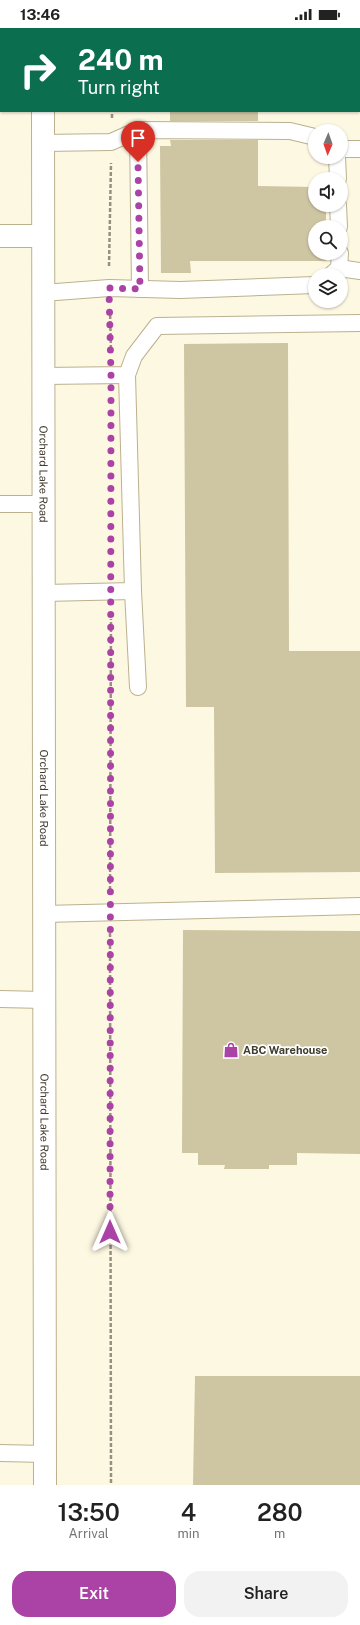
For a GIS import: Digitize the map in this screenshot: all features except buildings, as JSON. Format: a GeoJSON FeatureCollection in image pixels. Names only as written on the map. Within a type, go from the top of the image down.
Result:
{"type":"FeatureCollection","features":[{"type":"Feature","properties":{"kind":"main road","name":"Orchard Lake Road"},"geometry":{"type":"LineString","coordinates":[[43,112],[45,1485]]}},
{"type":"Feature","properties":{"kind":"main road"},"geometry":{"type":"LineString","coordinates":[[0,236],[43,236]]}},
{"type":"Feature","properties":{"kind":"lane"},"geometry":{"type":"LineString","coordinates":[[43,143],[111,142],[138,130],[290,131],[308,135]]}},
{"type":"Feature","properties":{"kind":"lane"},"geometry":{"type":"LineString","coordinates":[[138,130],[140,289]]}},
{"type":"Feature","properties":{"kind":"lane"},"geometry":{"type":"LineString","coordinates":[[348,152],[360,149]]}},
{"type":"Feature","properties":{"kind":"lane"},"geometry":{"type":"LineString","coordinates":[[337,265],[360,271]]}},
{"type":"Feature","properties":{"kind":"lane"},"geometry":{"type":"LineString","coordinates":[[43,293],[109,288],[180,290],[308,285]]}},
{"type":"Feature","properties":{"kind":"lane"},"geometry":{"type":"LineString","coordinates":[[138,687],[133,591],[127,375],[134,356],[157,326],[360,323]]}},
{"type":"Feature","properties":{"kind":"lane"},"geometry":{"type":"LineString","coordinates":[[43,376],[127,375]]}},
{"type":"Feature","properties":{"kind":"lane"},"geometry":{"type":"LineString","coordinates":[[0,504],[43,504]]}},
{"type":"Feature","properties":{"kind":"lane"},"geometry":{"type":"LineString","coordinates":[[44,593],[133,591]]}},
{"type":"Feature","properties":{"kind":"lane"},"geometry":{"type":"LineString","coordinates":[[44,914],[360,906]]}},
{"type":"Feature","properties":{"kind":"lane"},"geometry":{"type":"LineString","coordinates":[[0,999],[44,1000]]}},
{"type":"Feature","properties":{"kind":"lane"},"geometry":{"type":"LineString","coordinates":[[0,1453],[45,1454]]}},
{"type":"Feature","properties":{"kind":"path"},"geometry":{"type":"LineString","coordinates":[[111,375],[109,288],[112,112]]}},
{"type":"Feature","properties":{"kind":"path"},"geometry":{"type":"LineString","coordinates":[[110,1485],[111,592]]}},
{"type":"Feature","properties":{"kind":"place","name":"ABC Warehouse"},"geometry":{"type":"Point","coordinates":[231,1050]}},
{"type":"Feature","properties":{"kind":"route"},"geometry":{"type":"LineString","coordinates":[[110,1232],[111,375],[109,288],[140,289],[138,162]]}}]}
